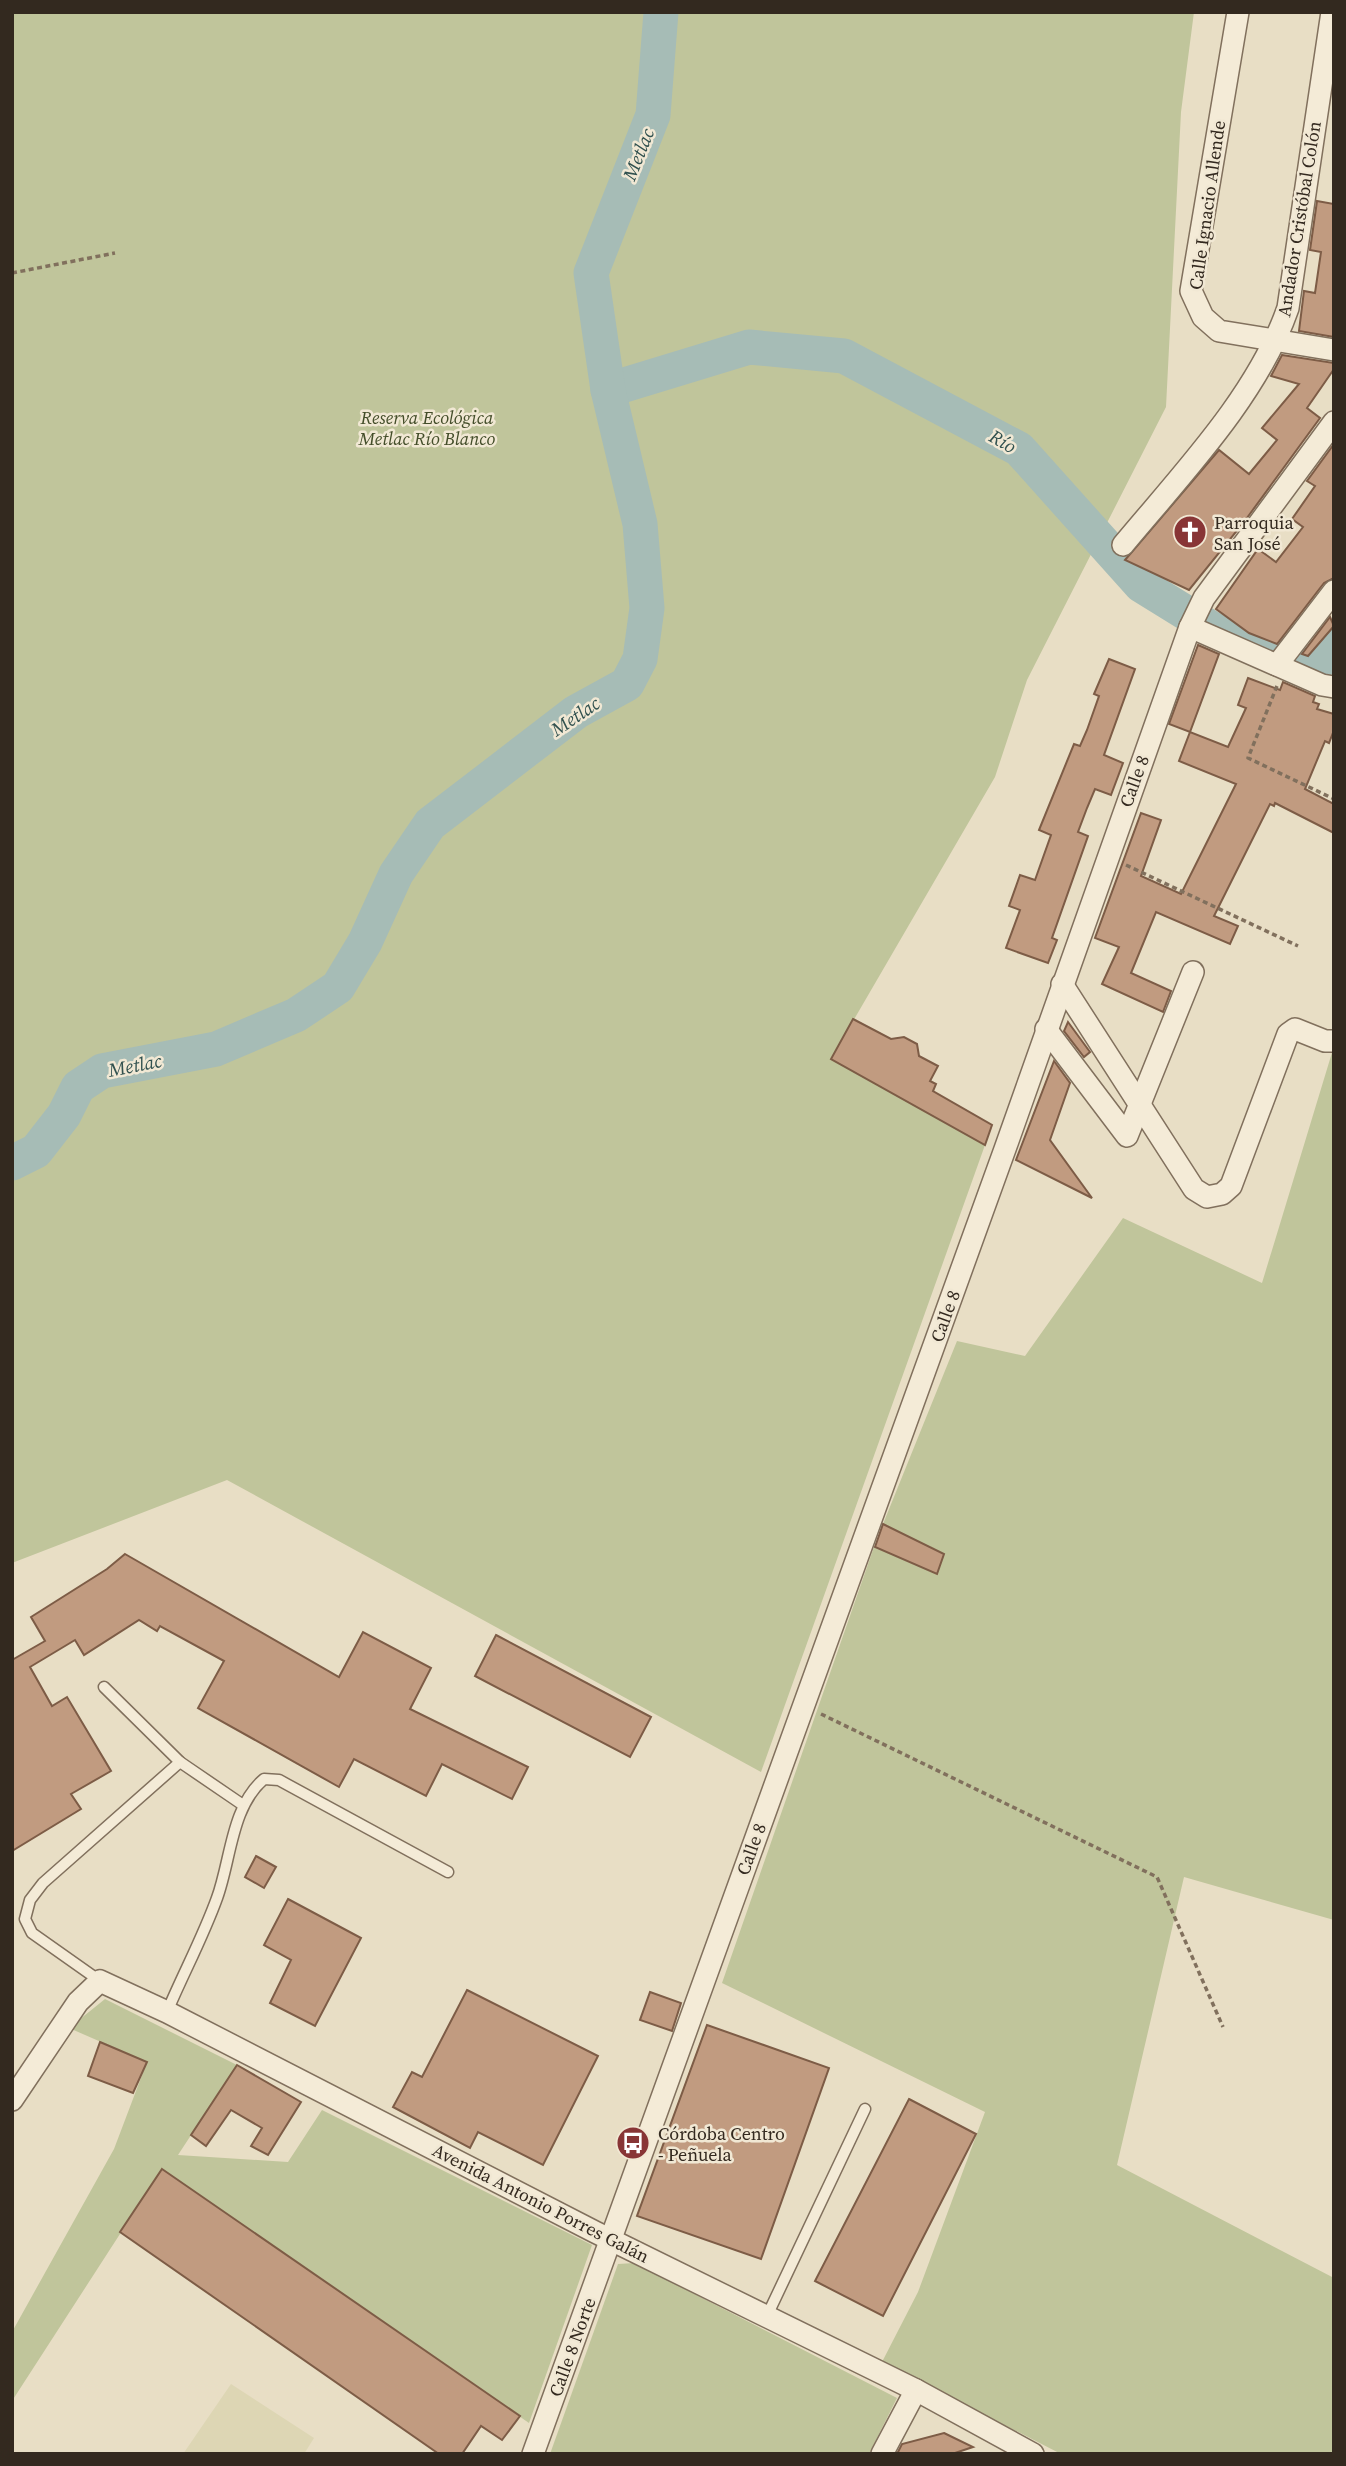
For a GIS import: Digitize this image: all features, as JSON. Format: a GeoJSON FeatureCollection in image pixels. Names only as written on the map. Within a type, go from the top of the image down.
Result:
{"type":"FeatureCollection","features":[{"type":"Feature","properties":{"kind":"street","name":"Calle Ignacio Allende"},"geometry":{"type":"LineString","coordinates":[[1238,12],[1191,291],[1203,317],[1219,331],[1334,351]]}},
{"type":"Feature","properties":{"kind":"street","name":"Andador Cristóbal Colón"},"geometry":{"type":"LineString","coordinates":[[1123,545],[1210,441],[1276,342],[1288,307],[1332,12]]}},
{"type":"Feature","properties":{"kind":"street","name":"Calle 8"},"geometry":{"type":"LineString","coordinates":[[611,2239],[1190,627],[1204,598],[1334,422]]}},
{"type":"Feature","properties":{"kind":"street"},"geometry":{"type":"LineString","coordinates":[[1281,666],[1290,647],[1334,591]]}},
{"type":"Feature","properties":{"kind":"street"},"geometry":{"type":"LineString","coordinates":[[1190,627],[1322,685],[1334,687]]}},
{"type":"Feature","properties":{"kind":"street"},"geometry":{"type":"LineString","coordinates":[[1046,1029],[1127,1136],[1193,972]]}},
{"type":"Feature","properties":{"kind":"street"},"geometry":{"type":"LineString","coordinates":[[1062,984],[1194,1189],[1207,1197],[1222,1194],[1231,1186],[1288,1034],[1296,1029],[1325,1041],[1334,1041]]}},
{"type":"Feature","properties":{"kind":"street"},"geometry":{"type":"LineString","coordinates":[[12,2099],[78,2002],[100,1981]]}},
{"type":"Feature","properties":{"kind":"street","name":"Avenida Antonio Porres Galán"},"geometry":{"type":"LineString","coordinates":[[100,1981],[167,2012],[766,2318],[916,2390],[1033,2454]]}},
{"type":"Feature","properties":{"kind":"street","name":"Calle 8 Norte"},"geometry":{"type":"LineString","coordinates":[[533,2454],[611,2239]]}},
{"type":"Feature","properties":{"kind":"street"},"geometry":{"type":"LineString","coordinates":[[882,2454],[916,2390]]}},
{"type":"Feature","properties":{"kind":"lane"},"geometry":{"type":"LineString","coordinates":[[104,1687],[180,1762],[243,1805]]}},
{"type":"Feature","properties":{"kind":"lane"},"geometry":{"type":"LineString","coordinates":[[100,1981],[32,1933],[25,1919],[30,1900],[43,1883],[180,1762]]}},
{"type":"Feature","properties":{"kind":"lane"},"geometry":{"type":"LineString","coordinates":[[167,2012],[218,1898],[243,1805],[254,1788],[264,1779],[279,1780],[448,1872]]}},
{"type":"Feature","properties":{"kind":"lane"},"geometry":{"type":"LineString","coordinates":[[766,2318],[865,2109]]}},
{"type":"Feature","properties":{"kind":"path"},"geometry":{"type":"LineString","coordinates":[[12,273],[115,253]]}},
{"type":"Feature","properties":{"kind":"path"},"geometry":{"type":"LineString","coordinates":[[1281,666],[1248,758],[1334,799]]}},
{"type":"Feature","properties":{"kind":"path"},"geometry":{"type":"LineString","coordinates":[[1107,856],[1298,946]]}},
{"type":"Feature","properties":{"kind":"path"},"geometry":{"type":"LineString","coordinates":[[803,1705],[1157,1877],[1223,2027]]}},
{"type":"Feature","properties":{"kind":"shaded area"},"geometry":{"type":"Polygon","coordinates":[[[231,2384],[314,2438],[304,2454],[183,2454],[231,2384]]]}},
{"type":"Feature","properties":{"kind":"green space","name":"Reserva Ecológica Metlac Río Blanco"},"geometry":{"type":"Polygon","coordinates":[[[12,12],[1194,12],[1181,112],[1166,407],[1027,680],[995,777],[831,1059],[985,1145],[761,1772],[227,1480],[12,1563],[12,12]]]}},
{"type":"Feature","properties":{"kind":"green space"},"geometry":{"type":"Polygon","coordinates":[[[1334,1046],[1334,1920],[1184,1877],[1117,2165],[1334,2278],[1334,2454],[1061,2454],[882,2362],[918,2292],[985,2112],[722,1983],[874,1547],[936,1574],[944,1554],[883,1524],[957,1341],[1025,1356],[1123,1218],[1262,1283],[1334,1046]]]}},
{"type":"Feature","properties":{"kind":"green space"},"geometry":{"type":"Polygon","coordinates":[[[105,1999],[237,2065],[178,2155],[288,2162],[322,2110],[592,2245],[529,2423],[162,2169],[12,2401],[12,2332],[114,2149],[147,2062],[69,2028],[105,1999]]]}},
{"type":"Feature","properties":{"kind":"green space"},"geometry":{"type":"Polygon","coordinates":[[[634,2263],[897,2398],[869,2454],[550,2454],[618,2264],[634,2263]]]}},
{"type":"Feature","properties":{"kind":"building"},"geometry":{"type":"Polygon","coordinates":[[[1317,201],[1334,204],[1334,337],[1299,331],[1304,291],[1315,293],[1321,252],[1310,250],[1317,201]]]}},
{"type":"Feature","properties":{"kind":"building"},"geometry":{"type":"Polygon","coordinates":[[[1282,355],[1334,363],[1334,369],[1307,408],[1320,418],[1244,522],[1189,590],[1125,560],[1219,450],[1249,474],[1277,440],[1262,428],[1299,384],[1271,376],[1282,355]]]}},
{"type":"Feature","properties":{"kind":"building"},"geometry":{"type":"Polygon","coordinates":[[[1334,444],[1334,578],[1324,583],[1277,644],[1249,633],[1216,609],[1258,549],[1276,562],[1303,527],[1292,519],[1315,486],[1307,481],[1334,444]]]}},
{"type":"Feature","properties":{"kind":"building"},"geometry":{"type":"Polygon","coordinates":[[[1330,617],[1334,626],[1308,656],[1302,654],[1330,617]]]}},
{"type":"Feature","properties":{"kind":"building"},"geometry":{"type":"Polygon","coordinates":[[[1198,645],[1219,654],[1190,732],[1169,724],[1198,645]]]}},
{"type":"Feature","properties":{"kind":"building"},"geometry":{"type":"Polygon","coordinates":[[[1109,659],[1135,669],[1104,755],[1123,763],[1111,795],[1095,789],[1078,832],[1088,836],[1052,938],[1057,940],[1048,963],[1006,948],[1020,910],[1009,906],[1020,875],[1035,880],[1051,835],[1039,830],[1074,744],[1080,746],[1087,730],[1099,696],[1094,694],[1109,659]]]}},
{"type":"Feature","properties":{"kind":"building"},"geometry":{"type":"Polygon","coordinates":[[[1248,678],[1280,690],[1283,682],[1315,696],[1313,702],[1319,704],[1317,709],[1334,714],[1334,730],[1329,743],[1325,741],[1305,789],[1334,804],[1334,833],[1275,803],[1274,806],[1270,804],[1214,916],[1238,926],[1230,944],[1156,912],[1131,973],[1171,991],[1163,1012],[1102,984],[1119,947],[1095,938],[1141,813],[1161,820],[1141,876],[1181,894],[1236,784],[1179,761],[1190,732],[1228,747],[1246,708],[1238,705],[1248,678]]]}},
{"type":"Feature","properties":{"kind":"building"},"geometry":{"type":"Polygon","coordinates":[[[853,1019],[891,1039],[904,1037],[917,1044],[919,1056],[938,1066],[930,1081],[936,1084],[933,1091],[992,1125],[985,1145],[831,1059],[853,1019]]]}},
{"type":"Feature","properties":{"kind":"building"},"geometry":{"type":"Polygon","coordinates":[[[1068,1022],[1090,1052],[1084,1057],[1064,1031],[1068,1022]]]}},
{"type":"Feature","properties":{"kind":"building"},"geometry":{"type":"Polygon","coordinates":[[[1054,1061],[1070,1083],[1050,1140],[1092,1198],[1016,1160],[1054,1061]]]}},
{"type":"Feature","properties":{"kind":"building"},"geometry":{"type":"Polygon","coordinates":[[[883,1524],[944,1554],[937,1574],[875,1547],[883,1524]]]}},
{"type":"Feature","properties":{"kind":"building"},"geometry":{"type":"Polygon","coordinates":[[[125,1554],[339,1677],[363,1632],[431,1668],[410,1709],[528,1767],[512,1799],[442,1764],[426,1796],[354,1759],[339,1787],[198,1708],[224,1661],[160,1626],[157,1631],[139,1620],[84,1655],[75,1640],[30,1667],[52,1706],[67,1697],[111,1771],[71,1794],[81,1809],[12,1851],[12,1660],[45,1641],[31,1617],[107,1569],[125,1554]]]}},
{"type":"Feature","properties":{"kind":"building"},"geometry":{"type":"Polygon","coordinates":[[[496,1635],[651,1717],[630,1757],[475,1676],[496,1635]]]}},
{"type":"Feature","properties":{"kind":"building"},"geometry":{"type":"Polygon","coordinates":[[[256,1856],[276,1867],[264,1888],[245,1877],[256,1856]]]}},
{"type":"Feature","properties":{"kind":"building"},"geometry":{"type":"Polygon","coordinates":[[[288,1899],[361,1938],[315,2026],[270,2003],[291,1960],[264,1945],[288,1899]]]}},
{"type":"Feature","properties":{"kind":"building"},"geometry":{"type":"Polygon","coordinates":[[[467,1990],[598,2056],[543,2165],[478,2132],[470,2148],[393,2107],[412,2072],[422,2077],[467,1990]]]}},
{"type":"Feature","properties":{"kind":"building"},"geometry":{"type":"Polygon","coordinates":[[[650,1992],[681,2003],[672,2031],[640,2020],[650,1992]]]}},
{"type":"Feature","properties":{"kind":"building"},"geometry":{"type":"Polygon","coordinates":[[[707,2025],[829,2068],[761,2259],[637,2216],[707,2025]]]}},
{"type":"Feature","properties":{"kind":"building"},"geometry":{"type":"Polygon","coordinates":[[[100,2042],[147,2062],[133,2093],[88,2076],[100,2042]]]}},
{"type":"Feature","properties":{"kind":"building"},"geometry":{"type":"Polygon","coordinates":[[[237,2065],[301,2102],[268,2155],[251,2146],[262,2128],[231,2110],[206,2146],[191,2135],[237,2065]]]}},
{"type":"Feature","properties":{"kind":"building"},"geometry":{"type":"Polygon","coordinates":[[[909,2099],[976,2134],[883,2316],[815,2281],[909,2099]]]}},
{"type":"Feature","properties":{"kind":"building"},"geometry":{"type":"Polygon","coordinates":[[[162,2169],[520,2416],[502,2440],[481,2426],[462,2454],[439,2454],[120,2232],[162,2169]]]}},
{"type":"Feature","properties":{"kind":"building"},"geometry":{"type":"Polygon","coordinates":[[[944,2433],[973,2447],[952,2454],[897,2454],[902,2444],[944,2433]]]}},
{"type":"Feature","properties":{"kind":"waterway","name":"Metlac"},"geometry":{"type":"LineString","coordinates":[[12,1163],[36,1151],[64,1115],[78,1087],[102,1071],[216,1049],[296,1015],[338,987],[365,942],[396,874],[430,824],[576,712],[627,684],[640,659],[647,608],[640,524],[608,390],[591,273],[653,115],[661,12]]}},
{"type":"Feature","properties":{"kind":"waterway","name":"Río"},"geometry":{"type":"LineString","coordinates":[[608,390],[749,347],[844,356],[1019,449],[1141,585],[1217,632],[1314,668],[1334,645]]}},
{"type":"Feature","properties":{"kind":"place","name":"Parroquia San José"},"geometry":{"type":"Point","coordinates":[1190,532]}},
{"type":"Feature","properties":{"kind":"place","name":"Córdoba Centro - Peñuela"},"geometry":{"type":"Point","coordinates":[633,2143]}}]}
